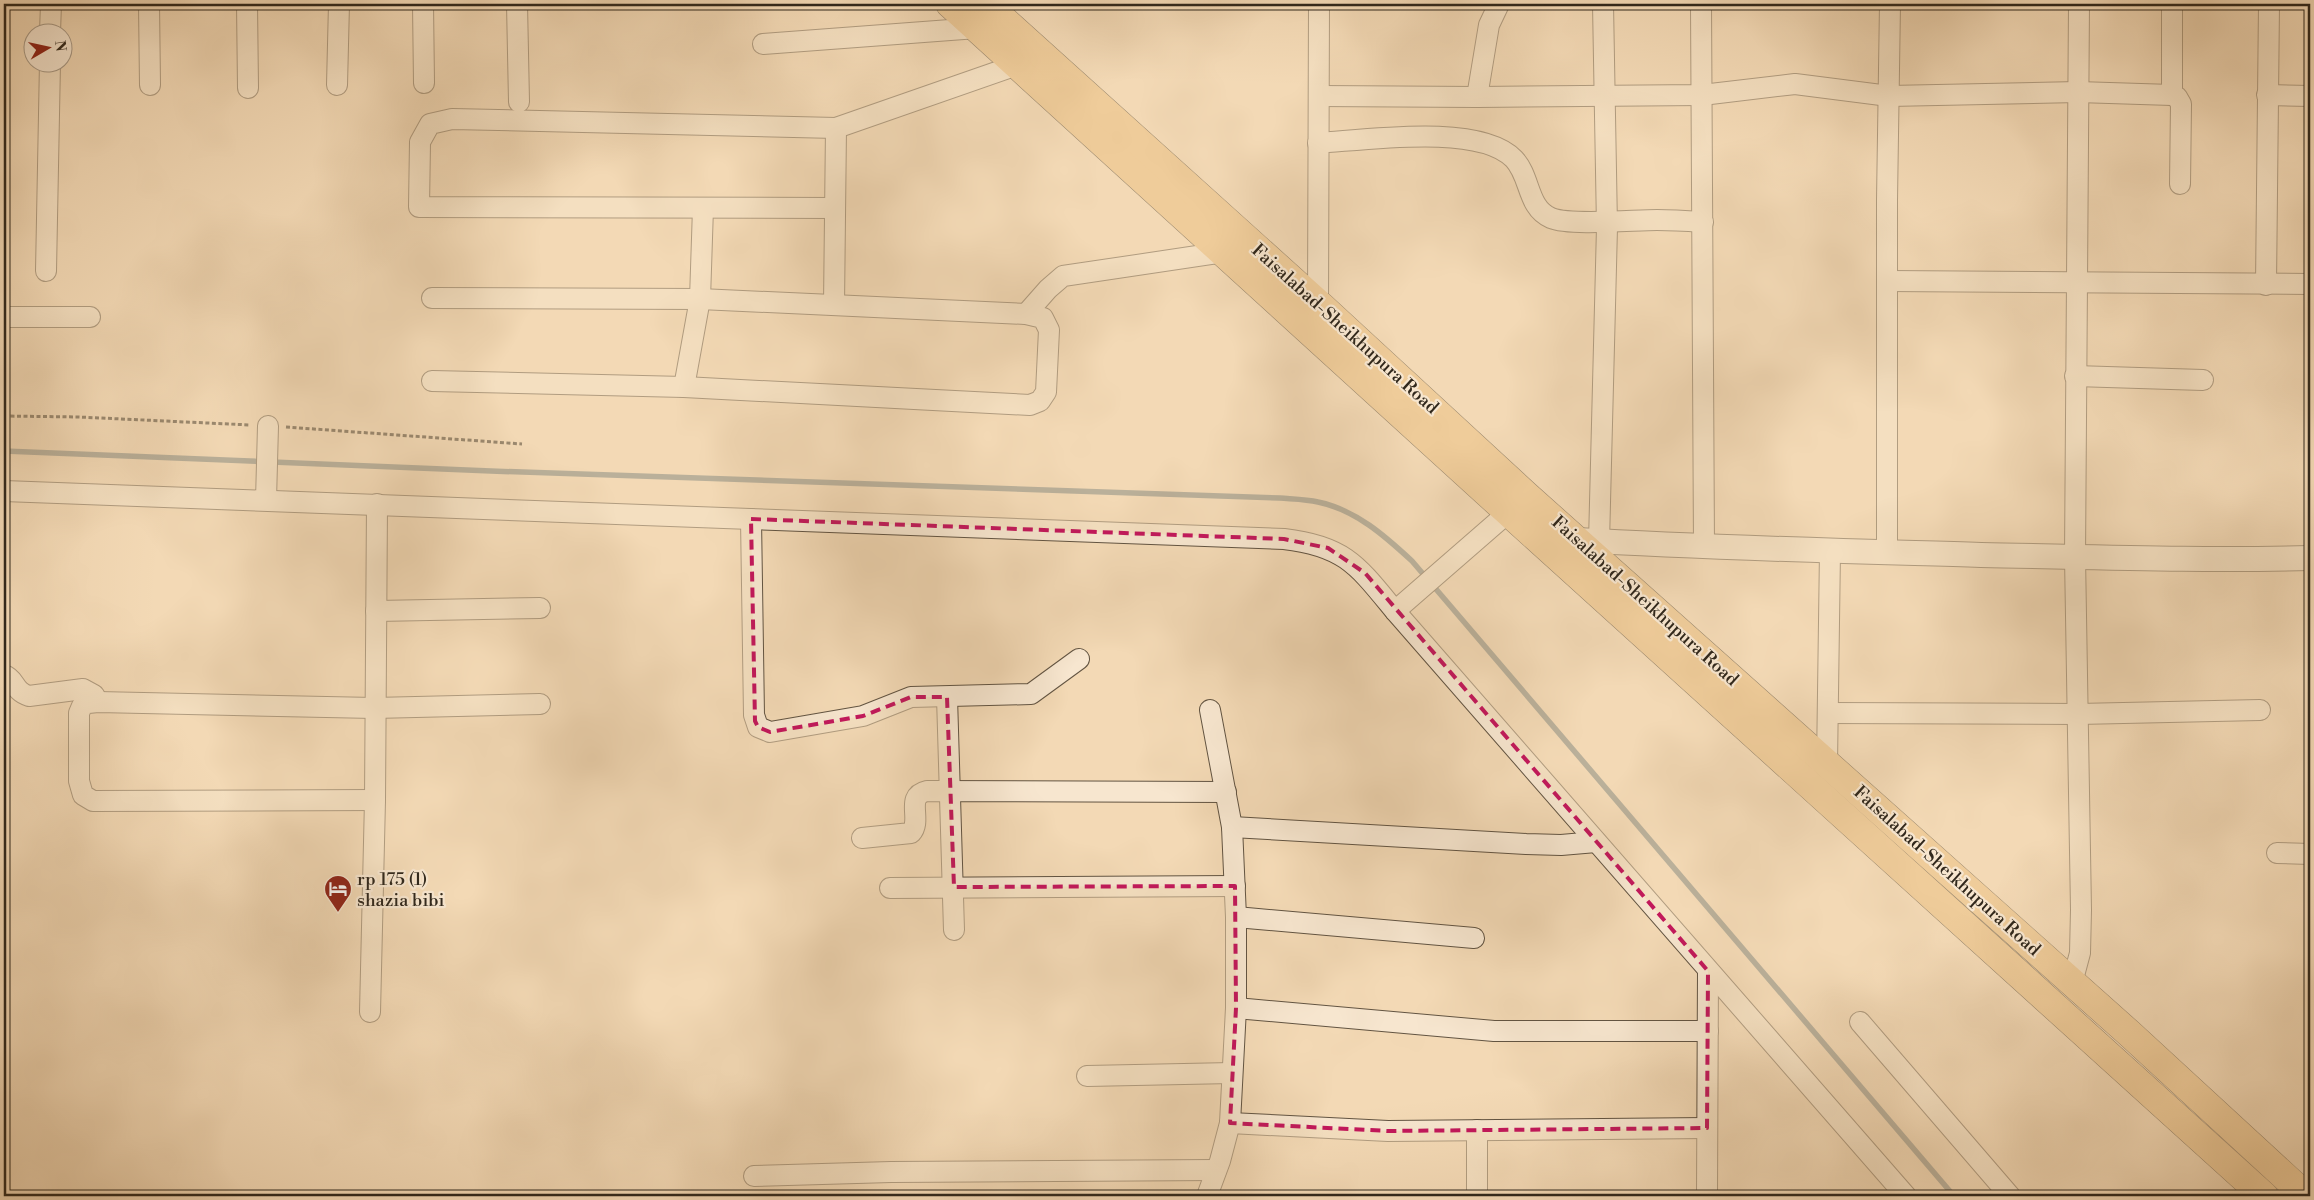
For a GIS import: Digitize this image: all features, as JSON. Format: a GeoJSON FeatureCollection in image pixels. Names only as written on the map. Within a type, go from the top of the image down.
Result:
{"type":"FeatureCollection","features":[{"type":"Feature","properties":{"kind":"highway","name":"Faisalabad-Sheikhupura Road"},"geometry":{"type":"LineString","coordinates":[[950,4],[981,16],[1318,303],[1518,504],[1588,541],[1827,764],[2306,1196]]}},
{"type":"Feature","properties":{"kind":"highway","name":"Faisalabad-Sheikhupura Road"},"geometry":{"type":"LineString","coordinates":[[981,16],[1017,64],[1224,252],[1518,504],[2264,1196]]}},
{"type":"Feature","properties":{"kind":"street"},"geometry":{"type":"LineString","coordinates":[[50,22],[51,4]]}},
{"type":"Feature","properties":{"kind":"street"},"geometry":{"type":"LineString","coordinates":[[149,4],[150,85]]}},
{"type":"Feature","properties":{"kind":"street"},"geometry":{"type":"LineString","coordinates":[[248,4],[248,88]]}},
{"type":"Feature","properties":{"kind":"street"},"geometry":{"type":"LineString","coordinates":[[337,85],[338,4]]}},
{"type":"Feature","properties":{"kind":"street"},"geometry":{"type":"LineString","coordinates":[[423,4],[424,83]]}},
{"type":"Feature","properties":{"kind":"street"},"geometry":{"type":"LineString","coordinates":[[517,4],[519,102]]}},
{"type":"Feature","properties":{"kind":"street"},"geometry":{"type":"LineString","coordinates":[[1318,303],[1319,4]]}},
{"type":"Feature","properties":{"kind":"street"},"geometry":{"type":"LineString","coordinates":[[1477,97],[1489,25],[1499,4]]}},
{"type":"Feature","properties":{"kind":"street"},"geometry":{"type":"LineString","coordinates":[[1603,4],[1607,221],[1588,541],[1704,547],[2076,557],[2257,560],[2310,558]]}},
{"type":"Feature","properties":{"kind":"street"},"geometry":{"type":"LineString","coordinates":[[1701,4],[1704,547]]}},
{"type":"Feature","properties":{"kind":"street"},"geometry":{"type":"LineString","coordinates":[[1887,552],[1890,4]]}},
{"type":"Feature","properties":{"kind":"street"},"geometry":{"type":"LineString","coordinates":[[2072,983],[2080,953],[2081,910],[2075,376],[2078,4]]}},
{"type":"Feature","properties":{"kind":"street"},"geometry":{"type":"LineString","coordinates":[[2172,4],[2172,95]]}},
{"type":"Feature","properties":{"kind":"street"},"geometry":{"type":"LineString","coordinates":[[2266,284],[2269,4]]}},
{"type":"Feature","properties":{"kind":"street"},"geometry":{"type":"LineString","coordinates":[[763,44],[981,16]]}},
{"type":"Feature","properties":{"kind":"street"},"geometry":{"type":"LineString","coordinates":[[835,208],[419,207],[420,142],[430,124],[452,119],[836,128],[1017,64]]}},
{"type":"Feature","properties":{"kind":"street"},"geometry":{"type":"LineString","coordinates":[[46,271],[50,72]]}},
{"type":"Feature","properties":{"kind":"street"},"geometry":{"type":"LineString","coordinates":[[1319,96],[1702,95],[1795,84],[1889,96],[2078,92],[2172,95],[2177,97],[2181,104],[2180,184]]}},
{"type":"Feature","properties":{"kind":"street"},"geometry":{"type":"LineString","coordinates":[[2267,95],[2310,96]]}},
{"type":"Feature","properties":{"kind":"street"},"geometry":{"type":"LineString","coordinates":[[834,305],[836,128]]}},
{"type":"Feature","properties":{"kind":"street"},"geometry":{"type":"LineString","coordinates":[[1318,143],[1454,137],[1488,144],[1508,153],[1519,164],[1536,206],[1542,212],[1557,220],[1703,222]]}},
{"type":"Feature","properties":{"kind":"street"},"geometry":{"type":"LineString","coordinates":[[684,387],[700,299],[703,208]]}},
{"type":"Feature","properties":{"kind":"street"},"geometry":{"type":"LineString","coordinates":[[1026,314],[1048,289],[1063,276],[1224,252]]}},
{"type":"Feature","properties":{"kind":"street"},"geometry":{"type":"LineString","coordinates":[[1887,281],[2310,284]]}},
{"type":"Feature","properties":{"kind":"street"},"geometry":{"type":"LineString","coordinates":[[432,298],[700,299],[1026,314],[1043,318],[1049,330],[1046,392],[1040,401],[1030,405],[684,387],[432,381]]}},
{"type":"Feature","properties":{"kind":"street"},"geometry":{"type":"LineString","coordinates":[[4,317],[90,317]]}},
{"type":"Feature","properties":{"kind":"street"},"geometry":{"type":"LineString","coordinates":[[2075,376],[2203,380]]}},
{"type":"Feature","properties":{"kind":"street"},"geometry":{"type":"LineString","coordinates":[[266,500],[268,426]]}},
{"type":"Feature","properties":{"kind":"street"},"geometry":{"type":"LineString","coordinates":[[4,491],[1284,539],[1308,542],[1342,555],[1354,564],[1906,1196]]}},
{"type":"Feature","properties":{"kind":"street"},"geometry":{"type":"LineString","coordinates":[[370,1012],[375,800],[374,708],[377,504]]}},
{"type":"Feature","properties":{"kind":"street"},"geometry":{"type":"LineString","coordinates":[[1395,611],[1518,504]]}},
{"type":"Feature","properties":{"kind":"street"},"geometry":{"type":"LineString","coordinates":[[750,519],[754,714],[758,727],[770,732],[863,716],[910,697],[1031,694],[1079,659]]}},
{"type":"Feature","properties":{"kind":"street"},"geometry":{"type":"LineString","coordinates":[[1827,764],[1830,551]]}},
{"type":"Feature","properties":{"kind":"street"},"geometry":{"type":"LineString","coordinates":[[376,611],[540,608]]}},
{"type":"Feature","properties":{"kind":"street"},"geometry":{"type":"LineString","coordinates":[[4,675],[11,679],[21,694],[29,696],[83,689],[94,695],[98,702]]}},
{"type":"Feature","properties":{"kind":"street"},"geometry":{"type":"LineString","coordinates":[[947,697],[948,791],[954,887],[954,930]]}},
{"type":"Feature","properties":{"kind":"street"},"geometry":{"type":"LineString","coordinates":[[375,800],[93,802],[83,795],[79,781],[78,723],[82,706],[98,702],[374,708],[540,704]]}},
{"type":"Feature","properties":{"kind":"street"},"geometry":{"type":"LineString","coordinates":[[1207,1196],[1230,1123],[1236,1008],[1236,917],[1232,827],[1210,710]]}},
{"type":"Feature","properties":{"kind":"street"},"geometry":{"type":"LineString","coordinates":[[1828,713],[2078,714],[2260,710]]}},
{"type":"Feature","properties":{"kind":"street"},"geometry":{"type":"LineString","coordinates":[[862,838],[911,833],[914,829],[914,804],[917,796],[927,791],[1226,792]]}},
{"type":"Feature","properties":{"kind":"street"},"geometry":{"type":"LineString","coordinates":[[1232,827],[1526,844],[1561,845],[1596,842]]}},
{"type":"Feature","properties":{"kind":"street"},"geometry":{"type":"LineString","coordinates":[[2277,853],[2310,854]]}},
{"type":"Feature","properties":{"kind":"street"},"geometry":{"type":"LineString","coordinates":[[890,888],[1235,886]]}},
{"type":"Feature","properties":{"kind":"street"},"geometry":{"type":"LineString","coordinates":[[1236,917],[1474,938]]}},
{"type":"Feature","properties":{"kind":"street"},"geometry":{"type":"LineString","coordinates":[[1707,1196],[1708,970]]}},
{"type":"Feature","properties":{"kind":"street"},"geometry":{"type":"LineString","coordinates":[[1236,1008],[1494,1031],[1708,1032]]}},
{"type":"Feature","properties":{"kind":"street"},"geometry":{"type":"LineString","coordinates":[[1860,1022],[2010,1196]]}},
{"type":"Feature","properties":{"kind":"street"},"geometry":{"type":"LineString","coordinates":[[1087,1076],[1232,1073]]}},
{"type":"Feature","properties":{"kind":"street"},"geometry":{"type":"LineString","coordinates":[[1230,1123],[1388,1131],[1707,1128]]}},
{"type":"Feature","properties":{"kind":"street"},"geometry":{"type":"LineString","coordinates":[[1477,1130],[1477,1196]]}},
{"type":"Feature","properties":{"kind":"street"},"geometry":{"type":"LineString","coordinates":[[754,1176],[891,1172],[1216,1170]]}},
{"type":"Feature","properties":{"kind":"highlighted area"},"geometry":{"type":"Polygon","coordinates":[[[751,519],[1284,539],[1328,548],[1365,573],[1708,971],[1707,1128],[1388,1131],[1230,1123],[1236,1008],[1235,886],[954,887],[947,697],[911,697],[863,716],[770,732],[758,727],[755,721],[751,519]]]}},
{"type":"Feature","properties":{"kind":"waterway"},"geometry":{"type":"LineString","coordinates":[[4,451],[491,471],[1280,498],[1309,500],[1332,506],[1369,525],[1412,561],[1954,1196]]}},
{"type":"Feature","properties":{"kind":"place","name":"rp 175 (1) shazia bibi"},"geometry":{"type":"Point","coordinates":[338,913]}}]}
